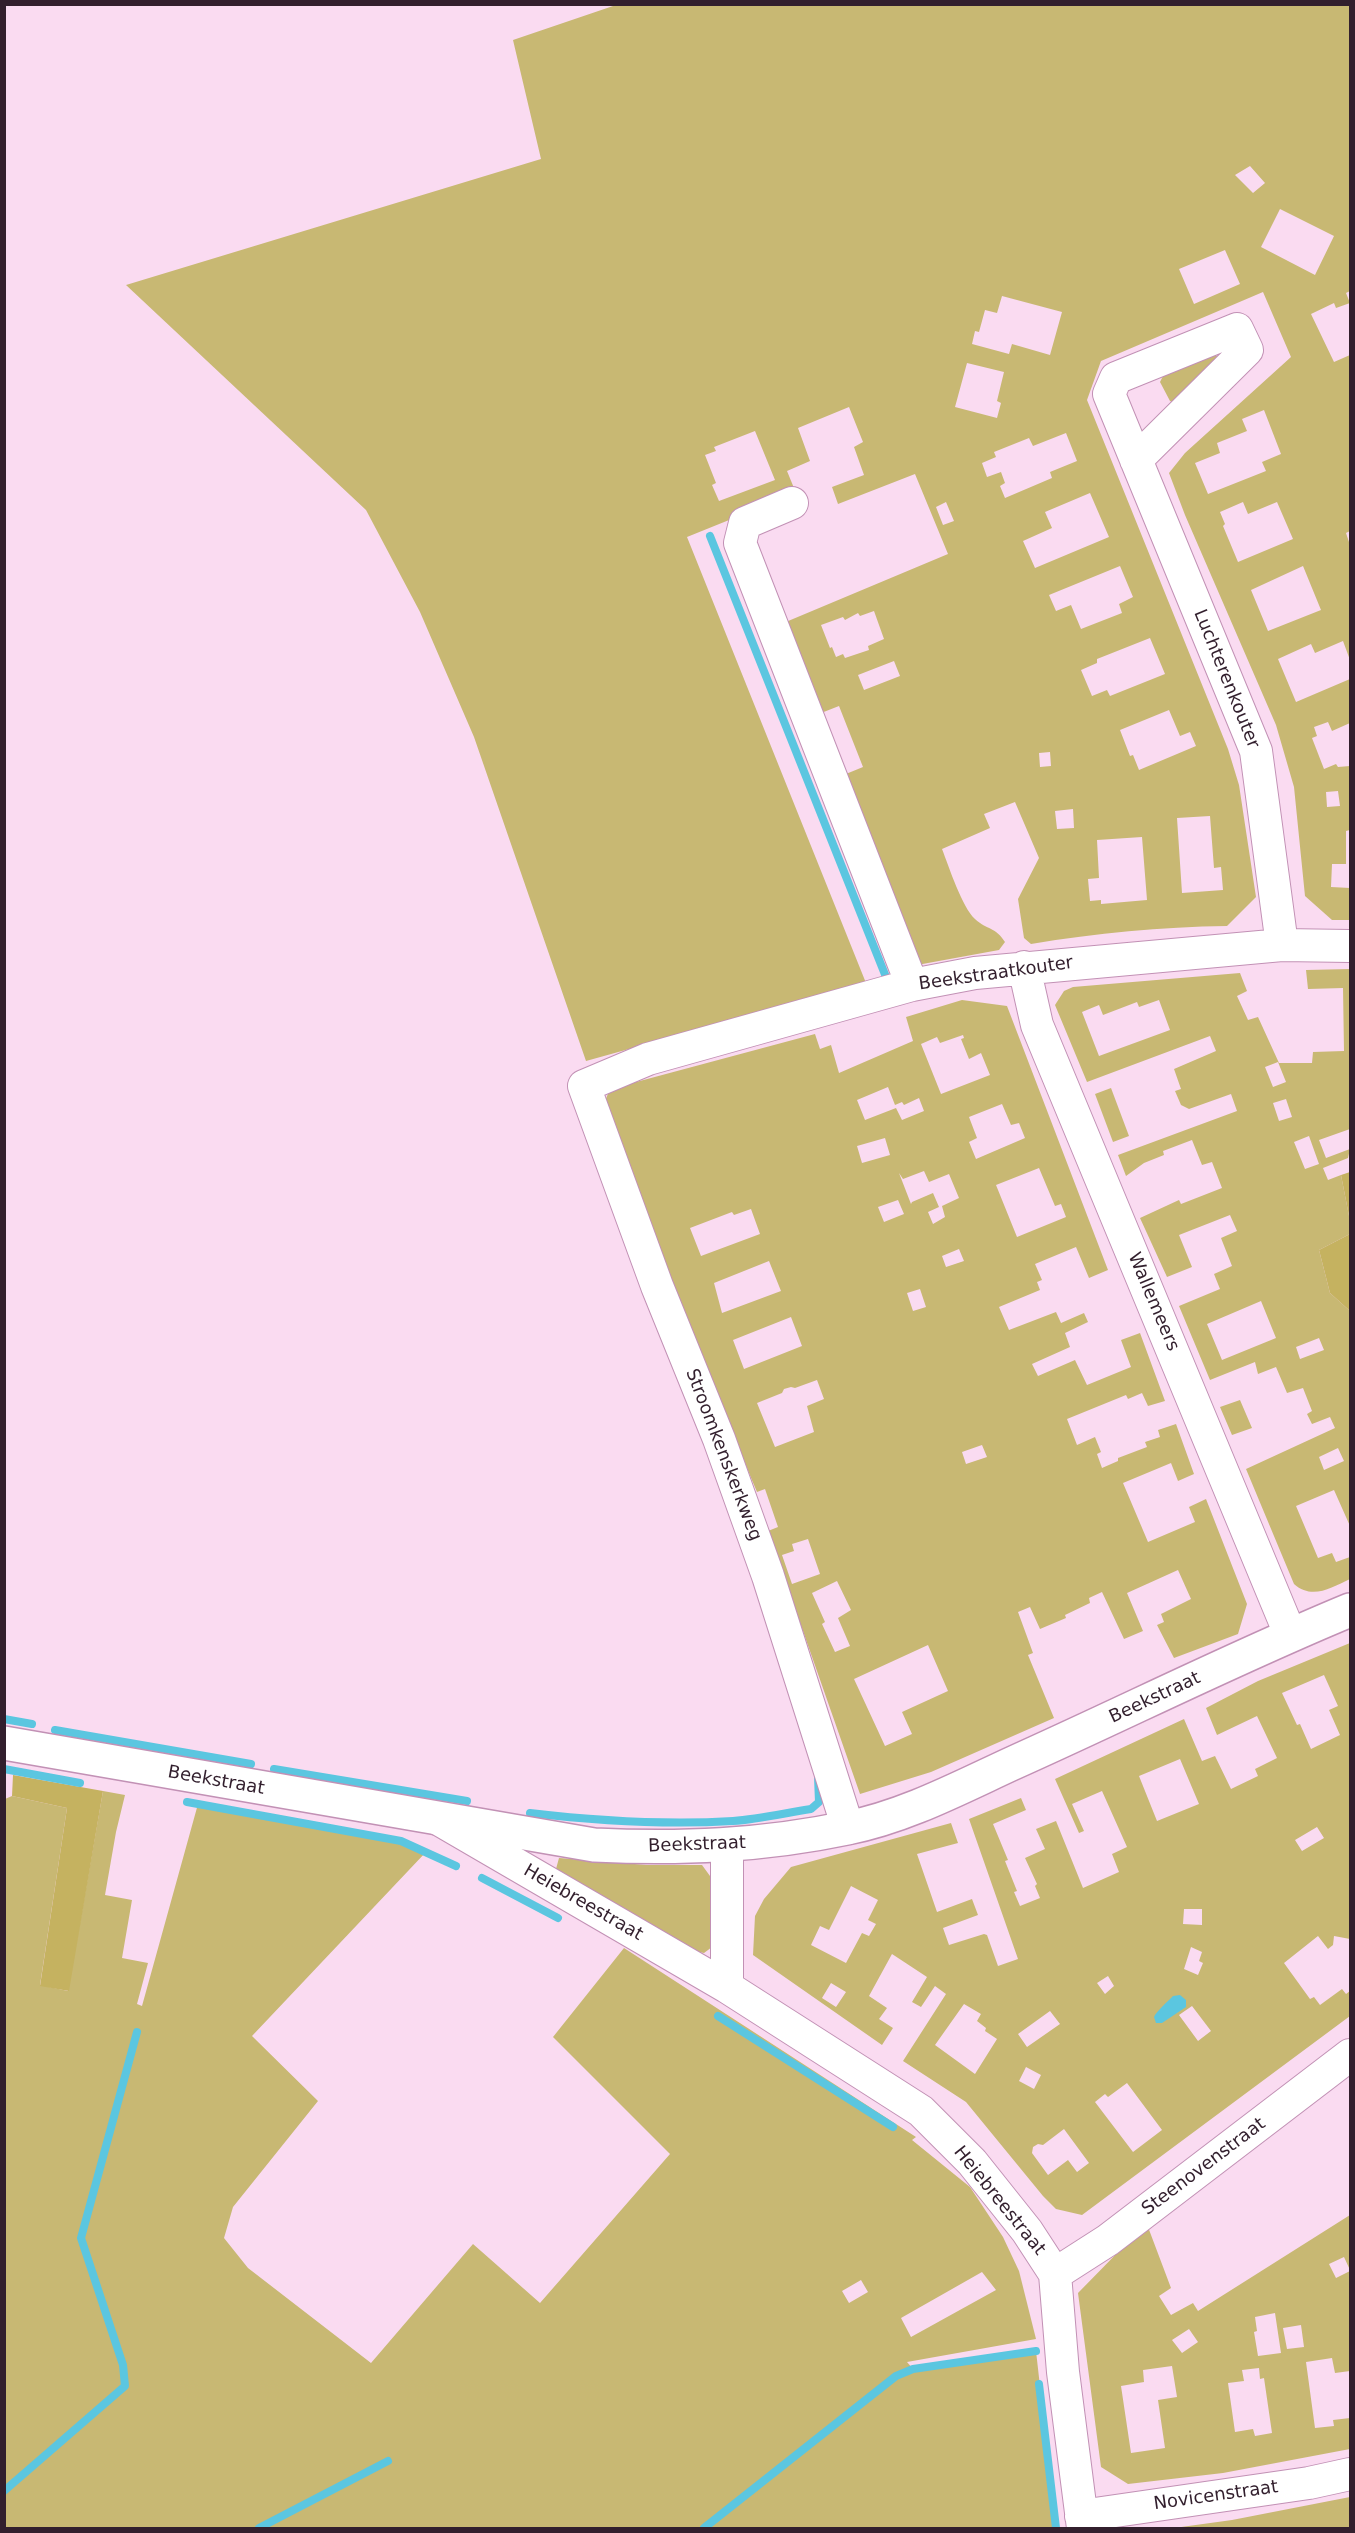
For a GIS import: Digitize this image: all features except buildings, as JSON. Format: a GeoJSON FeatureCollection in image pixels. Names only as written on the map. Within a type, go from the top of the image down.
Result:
{"type":"FeatureCollection","features":[{"type":"Feature","properties":{"kind":"street","name":"Luchterenkouter"},"geometry":{"type":"LineString","coordinates":[[1136,460],[1247,350],[1237,329],[1116,378],[1109,394],[1136,460],[1256,751],[1282,945]]}},
{"type":"Feature","properties":{"kind":"street"},"geometry":{"type":"LineString","coordinates":[[792,503],[745,523],[740,543],[912,985]]}},
{"type":"Feature","properties":{"kind":"street","name":"Beekstraatkouter"},"geometry":{"type":"LineString","coordinates":[[584,1086],[648,1059],[912,985],[975,973],[1282,945],[1350,946]]}},
{"type":"Feature","properties":{"kind":"street","name":"Wallemeers"},"geometry":{"type":"LineString","coordinates":[[1024,967],[1037,1025],[1290,1634]]}},
{"type":"Feature","properties":{"kind":"street","name":"Stroomkenskerkweg"},"geometry":{"type":"LineString","coordinates":[[584,1086],[657,1286],[723,1449],[768,1576],[848,1828]]}},
{"type":"Feature","properties":{"kind":"street","name":"Beekstraat"},"geometry":{"type":"LineString","coordinates":[[4,1743],[594,1845],[654,1848],[727,1846],[848,1828],[899,1812],[951,1791],[1290,1634],[1350,1610]]}},
{"type":"Feature","properties":{"kind":"street","name":"Heiebreestraat"},"geometry":{"type":"LineString","coordinates":[[439,1819],[727,1986],[921,2111],[972,2162],[1027,2231],[1055,2274],[1063,2372],[1082,2522]]}},
{"type":"Feature","properties":{"kind":"street"},"geometry":{"type":"LineString","coordinates":[[727,1846],[727,1986]]}},
{"type":"Feature","properties":{"kind":"street","name":"Steenovenstraat"},"geometry":{"type":"LineString","coordinates":[[1055,2274],[1108,2240],[1350,2055]]}},
{"type":"Feature","properties":{"kind":"street","name":"Novicenstraat"},"geometry":{"type":"LineString","coordinates":[[1082,2522],[1350,2474]]}},
{"type":"Feature","properties":{"kind":"shaded area"},"geometry":{"type":"Polygon","coordinates":[[[616,5],[1350,5],[1350,291],[1346,293],[1350,303],[1336,308],[1334,303],[1311,314],[1334,362],[1350,355],[1350,531],[1346,533],[1350,545],[1350,660],[1343,641],[1315,653],[1311,644],[1278,659],[1296,702],[1350,679],[1350,723],[1332,731],[1328,722],[1314,727],[1317,736],[1312,738],[1324,769],[1336,764],[1338,767],[1350,766],[1350,830],[1346,831],[1346,864],[1332,864],[1331,887],[1350,888],[1350,920],[1332,920],[1305,896],[1294,787],[1276,725],[1169,473],[1185,453],[1291,357],[1263,292],[1101,361],[1087,400],[1228,749],[1239,785],[1256,897],[1227,926],[1129,931],[1031,944],[1024,938],[1018,899],[1039,858],[1015,802],[984,814],[990,828],[942,849],[965,906],[979,923],[995,931],[1005,942],[999,950],[917,965],[841,776],[863,767],[839,706],[816,715],[781,624],[948,554],[915,474],[838,504],[832,487],[864,475],[854,447],[863,442],[849,407],[798,428],[810,461],[787,471],[796,493],[687,537],[866,983],[586,1061],[474,737],[420,612],[366,510],[126,285],[541,159],[513,40],[616,5]],[[1250,166],[1235,175],[1253,193],[1265,183],[1250,166]],[[1280,209],[1261,247],[1315,275],[1334,236],[1280,209]],[[1225,250],[1179,269],[1194,304],[1240,284],[1225,250]],[[1002,296],[997,313],[985,310],[979,332],[975,331],[972,344],[1009,354],[1012,344],[1050,355],[1062,312],[1002,296]],[[967,363],[955,407],[997,418],[1001,403],[997,401],[1004,372],[967,363]],[[1264,410],[1242,419],[1247,431],[1217,443],[1220,453],[1195,463],[1208,494],[1266,471],[1262,462],[1281,454],[1264,410]],[[755,431],[714,447],[716,451],[705,455],[716,483],[712,485],[719,501],[775,480],[755,431]],[[1066,433],[1033,446],[1029,438],[994,452],[996,457],[982,463],[987,477],[1001,472],[1005,483],[1000,486],[1005,498],[1052,478],[1050,472],[1077,461],[1066,433]],[[1090,493],[1045,512],[1052,528],[1023,541],[1035,568],[1109,537],[1090,493]],[[946,502],[936,507],[943,525],[954,521],[946,502]],[[1243,502],[1220,512],[1225,524],[1223,526],[1238,562],[1293,539],[1277,502],[1248,514],[1243,502]],[[1120,566],[1049,595],[1056,611],[1071,605],[1081,629],[1122,613],[1119,604],[1133,597],[1120,566]],[[1303,566],[1251,590],[1268,631],[1321,610],[1303,566]],[[874,611],[860,616],[858,613],[845,620],[843,617],[821,625],[836,657],[843,654],[845,658],[869,650],[868,646],[884,639],[874,611]],[[1150,638],[1097,659],[1097,663],[1081,670],[1092,696],[1107,690],[1110,696],[1165,674],[1150,638]],[[894,661],[858,675],[864,690],[900,676],[894,661]],[[1169,710],[1120,730],[1130,756],[1133,755],[1139,770],[1196,746],[1190,732],[1180,736],[1169,710]],[[1050,752],[1039,753],[1040,767],[1051,766],[1050,752]],[[1338,791],[1326,792],[1327,807],[1340,806],[1338,791]],[[1073,809],[1055,811],[1057,829],[1074,828],[1073,809]],[[1210,816],[1177,818],[1182,893],[1223,890],[1221,867],[1214,868],[1210,816]],[[1142,837],[1097,840],[1099,878],[1088,879],[1090,901],[1101,900],[1101,904],[1147,900],[1142,837]]]}},
{"type":"Feature","properties":{"kind":"shaded area"},"geometry":{"type":"Polygon","coordinates":[[[1202,355],[1216,355],[1221,362],[1179,405],[1170,401],[1160,382],[1164,374],[1202,355]]]}},
{"type":"Feature","properties":{"kind":"shaded area"},"geometry":{"type":"Polygon","coordinates":[[[1350,969],[1350,1129],[1319,1140],[1326,1158],[1350,1149],[1348,1158],[1323,1168],[1328,1180],[1341,1175],[1350,1221],[1350,1234],[1319,1250],[1330,1293],[1350,1311],[1350,1526],[1334,1490],[1296,1506],[1318,1558],[1332,1553],[1336,1562],[1350,1557],[1350,1579],[1329,1589],[1315,1592],[1301,1589],[1294,1584],[1246,1469],[1335,1428],[1330,1417],[1312,1424],[1307,1414],[1312,1411],[1303,1388],[1287,1393],[1276,1367],[1258,1374],[1255,1362],[1210,1380],[1179,1306],[1220,1289],[1214,1274],[1232,1266],[1221,1238],[1237,1231],[1230,1215],[1179,1235],[1192,1267],[1167,1277],[1140,1218],[1179,1200],[1181,1204],[1222,1188],[1212,1162],[1202,1165],[1192,1140],[1163,1151],[1164,1155],[1144,1163],[1126,1176],[1118,1155],[1237,1111],[1231,1094],[1189,1109],[1181,1105],[1175,1091],[1181,1089],[1174,1069],[1216,1051],[1210,1036],[1087,1082],[1055,1005],[1064,991],[1073,987],[1240,973],[1247,991],[1237,996],[1248,1020],[1258,1017],[1279,1063],[1312,1063],[1313,1052],[1344,1051],[1343,988],[1308,989],[1306,970],[1350,969]],[[1159,1000],[1139,1007],[1137,1002],[1103,1015],[1099,1005],[1082,1012],[1099,1056],[1170,1030],[1159,1000]],[[1278,1062],[1265,1067],[1273,1087],[1286,1082],[1278,1062]],[[1286,1099],[1273,1103],[1279,1121],[1292,1117],[1286,1099]],[[1309,1136],[1294,1142],[1305,1169],[1319,1164],[1309,1136]],[[1261,1301],[1207,1324],[1222,1360],[1276,1338],[1261,1301]],[[1319,1338],[1296,1347],[1300,1359],[1324,1350],[1319,1338]],[[1338,1448],[1319,1457],[1324,1470],[1344,1461],[1338,1448]]]}},
{"type":"Feature","properties":{"kind":"shaded area"},"geometry":{"type":"Polygon","coordinates":[[[962,1000],[1007,1006],[1108,1270],[1089,1278],[1076,1247],[1035,1264],[1042,1280],[1037,1282],[1040,1290],[999,1307],[1009,1330],[1056,1312],[1061,1323],[1084,1313],[1088,1322],[1065,1333],[1070,1347],[1032,1364],[1038,1376],[1075,1360],[1087,1385],[1131,1367],[1121,1340],[1140,1333],[1165,1401],[1148,1406],[1142,1393],[1128,1399],[1126,1395],[1067,1419],[1077,1445],[1095,1437],[1101,1452],[1097,1454],[1102,1468],[1118,1461],[1118,1458],[1147,1447],[1145,1442],[1160,1437],[1158,1430],[1176,1424],[1194,1474],[1178,1481],[1171,1463],[1123,1483],[1148,1542],[1195,1522],[1189,1507],[1206,1499],[1247,1604],[1238,1634],[1174,1658],[1157,1625],[1164,1622],[1161,1614],[1191,1599],[1178,1570],[1127,1593],[1143,1631],[1124,1639],[1102,1592],[1089,1598],[1090,1603],[1065,1615],[1066,1618],[1040,1629],[1030,1607],[1018,1612],[1033,1653],[1028,1655],[1054,1718],[931,1772],[860,1794],[768,1531],[778,1527],[765,1489],[757,1492],[602,1108],[610,1089],[815,1034],[820,1049],[831,1045],[839,1073],[913,1041],[906,1017],[962,1000]],[[963,1035],[940,1043],[937,1037],[921,1044],[941,1094],[990,1075],[981,1053],[969,1059],[961,1039],[964,1038],[963,1035]],[[888,1087],[857,1100],[865,1120],[896,1108],[902,1120],[924,1111],[919,1098],[904,1105],[902,1102],[895,1105],[888,1087]],[[1002,1104],[969,1117],[977,1138],[969,1142],[976,1159],[1025,1138],[1019,1123],[1011,1125],[1002,1104]],[[885,1138],[857,1146],[862,1163],[890,1155],[885,1138]],[[1039,1168],[996,1185],[1017,1237],[1066,1217],[1061,1204],[1055,1206],[1039,1168]],[[924,1171],[903,1179],[899,1173],[911,1204],[933,1193],[939,1207],[928,1212],[933,1224],[945,1217],[942,1206],[959,1198],[949,1174],[929,1182],[924,1171]],[[898,1200],[878,1207],[884,1222],[904,1214],[898,1200]],[[751,1209],[734,1215],[732,1212],[690,1228],[701,1256],[760,1234],[751,1209]],[[959,1249],[942,1256],[946,1267],[964,1261],[959,1249]],[[769,1261],[714,1283],[722,1313],[781,1291],[769,1261]],[[920,1289],[907,1293],[913,1311],[926,1307],[920,1289]],[[791,1317],[733,1340],[744,1369],[802,1346],[791,1317]],[[817,1380],[795,1388],[784,1389],[782,1393],[757,1403],[775,1447],[814,1432],[807,1406],[824,1399],[817,1380]],[[982,1445],[962,1452],[966,1464],[987,1457],[982,1445]],[[808,1539],[792,1544],[794,1551],[782,1555],[792,1584],[820,1574],[808,1539]],[[837,1581],[812,1593],[825,1622],[822,1624],[835,1652],[850,1646],[838,1618],[851,1610],[837,1581]],[[928,1645],[854,1679],[885,1746],[912,1734],[902,1712],[948,1691],[928,1645]]]}},
{"type":"Feature","properties":{"kind":"shaded area"},"geometry":{"type":"Polygon","coordinates":[[[1111,1088],[1129,1136],[1113,1142],[1095,1094],[1111,1088]]]}},
{"type":"Feature","properties":{"kind":"shaded area"},"geometry":{"type":"Polygon","coordinates":[[[1350,1172],[1350,1221],[1341,1175],[1350,1172]]]}},
{"type":"Feature","properties":{"kind":"shaded area"},"geometry":{"type":"Polygon","coordinates":[[[1350,1234],[1350,1311],[1330,1293],[1319,1250],[1350,1234]]]}},
{"type":"Feature","properties":{"kind":"shaded area"},"geometry":{"type":"Polygon","coordinates":[[[1240,1400],[1252,1428],[1232,1435],[1220,1407],[1240,1400]]]}},
{"type":"Feature","properties":{"kind":"shaded area"},"geometry":{"type":"Polygon","coordinates":[[[1350,1643],[1350,1939],[1334,1936],[1333,1945],[1328,1949],[1318,1936],[1284,1963],[1310,1999],[1314,1997],[1320,2005],[1342,1989],[1346,1994],[1350,1991],[1350,2016],[1082,2215],[1056,2209],[966,2102],[903,2061],[946,1994],[935,1986],[921,2007],[912,2002],[927,1977],[892,1954],[869,1996],[887,2008],[879,2019],[893,2028],[882,2045],[753,1955],[755,1916],[764,1899],[791,1867],[951,1823],[958,1843],[917,1854],[937,1912],[972,1899],[978,1915],[943,1928],[949,1945],[984,1934],[987,1935],[998,1966],[1018,1959],[969,1819],[1021,1798],[1026,1810],[993,1824],[1008,1860],[1005,1861],[1017,1891],[1014,1892],[1020,1906],[1040,1898],[1035,1886],[1037,1884],[1025,1858],[1045,1849],[1036,1829],[1056,1821],[1083,1888],[1119,1872],[1112,1854],[1127,1847],[1102,1791],[1072,1804],[1084,1831],[1079,1833],[1055,1779],[1184,1719],[1202,1761],[1215,1756],[1231,1789],[1258,1776],[1255,1769],[1277,1758],[1257,1716],[1217,1735],[1206,1708],[1258,1681],[1350,1643]],[[1324,1675],[1282,1693],[1297,1725],[1300,1724],[1311,1749],[1340,1735],[1329,1710],[1338,1706],[1324,1675]],[[1180,1759],[1139,1776],[1157,1821],[1199,1804],[1180,1759]],[[1317,1827],[1295,1840],[1302,1851],[1324,1838],[1317,1827]],[[851,1886],[829,1930],[820,1926],[811,1945],[846,1963],[862,1933],[869,1936],[876,1924],[868,1920],[878,1900],[851,1886]],[[1184,1909],[1183,1924],[1202,1925],[1202,1909],[1184,1909]],[[1191,1947],[1184,1969],[1198,1975],[1203,1963],[1199,1961],[1202,1952],[1191,1947]],[[1108,1976],[1097,1983],[1105,1994],[1114,1986],[1108,1976]],[[831,1983],[822,1998],[836,2007],[846,1992],[831,1983]],[[964,2004],[935,2045],[975,2074],[997,2039],[985,2031],[986,2028],[977,2021],[981,2014],[964,2004]],[[1192,2006],[1179,2015],[1198,2041],[1211,2031],[1192,2006]],[[1050,2011],[1018,2034],[1027,2047],[1060,2024],[1050,2011]],[[1026,2067],[1019,2081],[1034,2089],[1041,2075],[1026,2067]],[[1127,2083],[1108,2097],[1105,2094],[1095,2102],[1133,2152],[1162,2130],[1127,2083]],[[1064,2129],[1043,2145],[1038,2144],[1033,2147],[1032,2153],[1048,2175],[1068,2160],[1077,2172],[1089,2163],[1064,2129]]]}},
{"type":"Feature","properties":{"kind":"shaded area"},"geometry":{"type":"Polygon","coordinates":[[[13,1775],[103,1791],[69,1991],[40,1986],[67,1808],[12,1796],[13,1775]]]}},
{"type":"Feature","properties":{"kind":"shaded area"},"geometry":{"type":"Polygon","coordinates":[[[103,1791],[125,1795],[105,1895],[132,1900],[122,1958],[148,1963],[137,2004],[142,2006],[198,1804],[401,1841],[426,1852],[252,2036],[318,2101],[233,2207],[224,2238],[248,2268],[371,2363],[473,2244],[540,2303],[670,2154],[553,2037],[624,1948],[916,2137],[912,2140],[970,2187],[1003,2237],[1019,2271],[1036,2339],[907,2362],[913,2369],[1036,2351],[1056,2528],[5,2528],[5,1799],[12,1796],[67,1808],[40,1985],[68,1991],[103,1791]],[[982,2272],[901,2318],[911,2337],[996,2290],[982,2272]],[[861,2280],[842,2291],[849,2303],[868,2292],[861,2280]]]}},
{"type":"Feature","properties":{"kind":"shaded area"},"geometry":{"type":"Polygon","coordinates":[[[559,1858],[647,1865],[702,1865],[710,1876],[714,1935],[712,1947],[704,1953],[699,1952],[561,1873],[556,1869],[559,1858]]]}},
{"type":"Feature","properties":{"kind":"shaded area"},"geometry":{"type":"Polygon","coordinates":[[[1350,2215],[1350,2270],[1344,2257],[1329,2264],[1336,2278],[1350,2271],[1350,2371],[1335,2373],[1332,2358],[1306,2362],[1315,2428],[1334,2426],[1333,2420],[1350,2418],[1350,2449],[1223,2473],[1128,2484],[1101,2467],[1078,2293],[1126,2244],[1148,2227],[1171,2288],[1159,2296],[1171,2315],[1193,2303],[1198,2311],[1350,2215]],[[1275,2313],[1255,2317],[1257,2331],[1254,2332],[1258,2356],[1281,2353],[1275,2313]],[[1301,2325],[1283,2328],[1287,2349],[1304,2347],[1301,2325]],[[1189,2329],[1172,2340],[1182,2353],[1198,2342],[1189,2329]],[[1172,2366],[1143,2370],[1144,2382],[1121,2386],[1131,2453],[1165,2448],[1158,2400],[1177,2397],[1172,2366]],[[1259,2368],[1242,2370],[1244,2381],[1228,2383],[1235,2432],[1253,2429],[1255,2436],[1272,2433],[1264,2378],[1260,2379],[1259,2368]]]}},
{"type":"Feature","properties":{"kind":"shaded area"},"geometry":{"type":"Polygon","coordinates":[[[1350,2497],[1350,2528],[1174,2528],[1232,2520],[1350,2497]]]}},
{"type":"Feature","properties":{"kind":"water"},"geometry":{"type":"Polygon","coordinates":[[[1180,1995],[1186,2000],[1186,2007],[1162,2023],[1156,2023],[1154,2017],[1157,2012],[1173,1996],[1180,1995]]]}},
{"type":"Feature","properties":{"kind":"waterway"},"geometry":{"type":"LineString","coordinates":[[710,536],[886,977]]}},
{"type":"Feature","properties":{"kind":"waterway"},"geometry":{"type":"LineString","coordinates":[[4,1719],[32,1724]]}},
{"type":"Feature","properties":{"kind":"waterway"},"geometry":{"type":"LineString","coordinates":[[55,1730],[251,1764]]}},
{"type":"Feature","properties":{"kind":"waterway"},"geometry":{"type":"LineString","coordinates":[[4,1769],[80,1783]]}},
{"type":"Feature","properties":{"kind":"waterway"},"geometry":{"type":"LineString","coordinates":[[274,1769],[467,1801]]}},
{"type":"Feature","properties":{"kind":"waterway"},"geometry":{"type":"LineString","coordinates":[[530,1813],[631,1822],[682,1823],[743,1820],[811,1809],[819,1802],[818,1777]]}},
{"type":"Feature","properties":{"kind":"waterway"},"geometry":{"type":"LineString","coordinates":[[187,1802],[401,1841],[456,1866]]}},
{"type":"Feature","properties":{"kind":"waterway"},"geometry":{"type":"LineString","coordinates":[[482,1878],[558,1918]]}},
{"type":"Feature","properties":{"kind":"waterway"},"geometry":{"type":"LineString","coordinates":[[718,2016],[893,2127]]}},
{"type":"Feature","properties":{"kind":"waterway"},"geometry":{"type":"LineString","coordinates":[[4,2491],[125,2386],[123,2365],[81,2238],[137,2032]]}},
{"type":"Feature","properties":{"kind":"waterway"},"geometry":{"type":"LineString","coordinates":[[704,2528],[896,2376],[913,2369],[1036,2351]]}},
{"type":"Feature","properties":{"kind":"waterway"},"geometry":{"type":"LineString","coordinates":[[1039,2384],[1056,2528]]}},
{"type":"Feature","properties":{"kind":"waterway"},"geometry":{"type":"LineString","coordinates":[[259,2528],[388,2461]]}}]}
